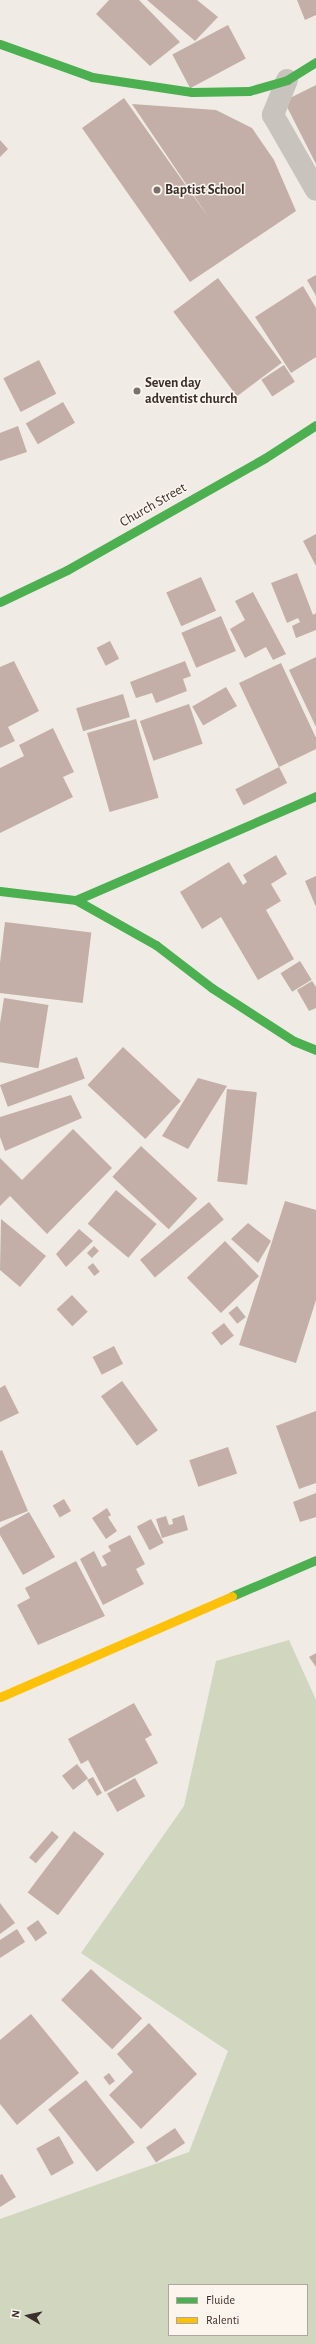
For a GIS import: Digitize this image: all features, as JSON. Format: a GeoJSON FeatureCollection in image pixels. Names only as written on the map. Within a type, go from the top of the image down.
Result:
{"type":"FeatureCollection","features":[{"type":"Feature","properties":{"kind":"street"},"geometry":{"type":"LineString","coordinates":[[0,44],[92,76],[192,92],[249,91],[287,80],[316,62]]}},
{"type":"Feature","properties":{"kind":"street"},"geometry":{"type":"LineString","coordinates":[[287,80],[273,115],[316,190]]}},
{"type":"Feature","properties":{"kind":"street","name":"Church Street"},"geometry":{"type":"LineString","coordinates":[[0,602],[67,570],[265,458],[316,425]]}},
{"type":"Feature","properties":{"kind":"street"},"geometry":{"type":"LineString","coordinates":[[76,900],[316,796]]}},
{"type":"Feature","properties":{"kind":"street"},"geometry":{"type":"LineString","coordinates":[[0,891],[76,900],[156,945],[212,988],[294,1041],[316,1050]]}},
{"type":"Feature","properties":{"kind":"street"},"geometry":{"type":"LineString","coordinates":[[0,1697],[316,1560]]}},
{"type":"Feature","properties":{"kind":"green space"},"geometry":{"type":"Polygon","coordinates":[[[289,1640],[316,1700],[316,2344],[0,2344],[0,2219],[189,2152],[228,2051],[81,1953],[184,1806],[216,1661],[289,1640]]]}},
{"type":"Feature","properties":{"kind":"building"},"geometry":{"type":"Polygon","coordinates":[[[109,0],[139,0],[180,42],[150,66],[96,14],[109,0]]]}},
{"type":"Feature","properties":{"kind":"building"},"geometry":{"type":"Polygon","coordinates":[[[147,0],[197,0],[218,17],[195,41],[147,0]]]}},
{"type":"Feature","properties":{"kind":"building"},"geometry":{"type":"Polygon","coordinates":[[[297,0],[316,0],[316,15],[305,20],[297,0]]]}},
{"type":"Feature","properties":{"kind":"building"},"geometry":{"type":"Polygon","coordinates":[[[228,25],[246,59],[190,88],[172,55],[228,25]]]}},
{"type":"Feature","properties":{"kind":"building"},"geometry":{"type":"Polygon","coordinates":[[[316,85],[316,164],[284,101],[316,85]]]}},
{"type":"Feature","properties":{"kind":"building"},"geometry":{"type":"Polygon","coordinates":[[[124,98],[209,218],[132,104],[216,110],[252,128],[274,160],[296,211],[190,282],[82,128],[124,98]]]}},
{"type":"Feature","properties":{"kind":"building"},"geometry":{"type":"Polygon","coordinates":[[[0,140],[8,149],[0,157],[0,140]]]}},
{"type":"Feature","properties":{"kind":"building"},"geometry":{"type":"Polygon","coordinates":[[[316,275],[316,296],[307,280],[316,275]]]}},
{"type":"Feature","properties":{"kind":"building"},"geometry":{"type":"Polygon","coordinates":[[[218,278],[282,363],[237,396],[173,312],[218,278]]]}},
{"type":"Feature","properties":{"kind":"building"},"geometry":{"type":"Polygon","coordinates":[[[303,286],[316,308],[316,357],[291,373],[255,317],[303,286]]]}},
{"type":"Feature","properties":{"kind":"building"},"geometry":{"type":"Polygon","coordinates":[[[39,360],[56,394],[21,412],[3,378],[39,360]]]}},
{"type":"Feature","properties":{"kind":"building"},"geometry":{"type":"Polygon","coordinates":[[[284,365],[295,382],[272,396],[261,380],[284,365]]]}},
{"type":"Feature","properties":{"kind":"building"},"geometry":{"type":"Polygon","coordinates":[[[63,402],[75,423],[38,444],[26,424],[63,402]]]}},
{"type":"Feature","properties":{"kind":"building"},"geometry":{"type":"Polygon","coordinates":[[[18,426],[27,452],[0,461],[0,433],[18,426]]]}},
{"type":"Feature","properties":{"kind":"building"},"geometry":{"type":"Polygon","coordinates":[[[316,534],[316,566],[303,541],[316,534]]]}},
{"type":"Feature","properties":{"kind":"building"},"geometry":{"type":"Polygon","coordinates":[[[297,573],[313,615],[316,613],[316,630],[296,638],[292,626],[300,622],[298,618],[287,623],[271,583],[297,573]]]}},
{"type":"Feature","properties":{"kind":"building"},"geometry":{"type":"Polygon","coordinates":[[[201,577],[216,611],[181,626],[166,592],[201,577]]]}},
{"type":"Feature","properties":{"kind":"building"},"geometry":{"type":"Polygon","coordinates":[[[253,592],[286,654],[273,660],[266,647],[245,658],[230,629],[245,620],[235,601],[253,592]]]}},
{"type":"Feature","properties":{"kind":"building"},"geometry":{"type":"Polygon","coordinates":[[[221,616],[236,651],[196,668],[181,633],[221,616]]]}},
{"type":"Feature","properties":{"kind":"building"},"geometry":{"type":"Polygon","coordinates":[[[110,641],[119,659],[106,666],[97,648],[110,641]]]}},
{"type":"Feature","properties":{"kind":"building"},"geometry":{"type":"Polygon","coordinates":[[[316,657],[316,727],[289,670],[316,657]]]}},
{"type":"Feature","properties":{"kind":"building"},"geometry":{"type":"Polygon","coordinates":[[[14,661],[39,711],[8,727],[15,741],[0,748],[0,667],[14,661]]]}},
{"type":"Feature","properties":{"kind":"building"},"geometry":{"type":"Polygon","coordinates":[[[185,661],[191,676],[183,679],[187,691],[156,703],[152,693],[136,698],[130,682],[185,661]]]}},
{"type":"Feature","properties":{"kind":"building"},"geometry":{"type":"Polygon","coordinates":[[[281,663],[316,738],[316,749],[279,767],[239,683],[281,663]]]}},
{"type":"Feature","properties":{"kind":"building"},"geometry":{"type":"Polygon","coordinates":[[[226,687],[237,706],[203,726],[192,706],[226,687]]]}},
{"type":"Feature","properties":{"kind":"building"},"geometry":{"type":"Polygon","coordinates":[[[123,694],[130,717],[83,731],[76,708],[123,694]]]}},
{"type":"Feature","properties":{"kind":"building"},"geometry":{"type":"Polygon","coordinates":[[[189,704],[203,744],[154,761],[140,721],[189,704]]]}},
{"type":"Feature","properties":{"kind":"building"},"geometry":{"type":"Polygon","coordinates":[[[136,719],[159,798],[110,812],[87,733],[136,719]]]}},
{"type":"Feature","properties":{"kind":"building"},"geometry":{"type":"Polygon","coordinates":[[[53,728],[74,772],[63,777],[73,797],[0,833],[0,768],[24,756],[19,745],[53,728]]]}},
{"type":"Feature","properties":{"kind":"building"},"geometry":{"type":"Polygon","coordinates":[[[279,767],[287,783],[244,805],[235,789],[279,767]]]}},
{"type":"Feature","properties":{"kind":"building"},"geometry":{"type":"Polygon","coordinates":[[[276,855],[287,874],[271,884],[281,901],[266,910],[294,959],[258,980],[221,917],[202,929],[180,892],[229,862],[243,885],[247,882],[243,875],[276,855]]]}},
{"type":"Feature","properties":{"kind":"building"},"geometry":{"type":"Polygon","coordinates":[[[316,876],[316,907],[305,881],[316,876]]]}},
{"type":"Feature","properties":{"kind":"building"},"geometry":{"type":"Polygon","coordinates":[[[5,922],[91,933],[83,1003],[0,993],[0,963],[5,922]]]}},
{"type":"Feature","properties":{"kind":"building"},"geometry":{"type":"Polygon","coordinates":[[[300,961],[312,980],[292,992],[280,973],[300,961]]]}},
{"type":"Feature","properties":{"kind":"building"},"geometry":{"type":"Polygon","coordinates":[[[312,981],[316,987],[316,1008],[309,1011],[297,990],[312,981]]]}},
{"type":"Feature","properties":{"kind":"building"},"geometry":{"type":"Polygon","coordinates":[[[4,998],[48,1005],[38,1068],[0,1062],[0,1023],[4,998]]]}},
{"type":"Feature","properties":{"kind":"building"},"geometry":{"type":"Polygon","coordinates":[[[123,1047],[181,1101],[145,1139],[88,1085],[123,1047]]]}},
{"type":"Feature","properties":{"kind":"building"},"geometry":{"type":"Polygon","coordinates":[[[77,1057],[85,1079],[8,1107],[0,1085],[77,1057]]]}},
{"type":"Feature","properties":{"kind":"building"},"geometry":{"type":"Polygon","coordinates":[[[198,1078],[227,1086],[188,1149],[162,1136],[198,1078]]]}},
{"type":"Feature","properties":{"kind":"building"},"geometry":{"type":"Polygon","coordinates":[[[227,1089],[257,1092],[247,1185],[217,1181],[227,1089]]]}},
{"type":"Feature","properties":{"kind":"building"},"geometry":{"type":"Polygon","coordinates":[[[71,1095],[82,1118],[5,1151],[0,1137],[0,1117],[71,1095]]]}},
{"type":"Feature","properties":{"kind":"building"},"geometry":{"type":"Polygon","coordinates":[[[73,1129],[112,1168],[47,1234],[10,1196],[0,1206],[0,1158],[22,1180],[73,1129]]]}},
{"type":"Feature","properties":{"kind":"building"},"geometry":{"type":"Polygon","coordinates":[[[141,1146],[197,1199],[169,1229],[112,1177],[141,1146]]]}},
{"type":"Feature","properties":{"kind":"building"},"geometry":{"type":"Polygon","coordinates":[[[116,1190],[157,1224],[128,1258],[88,1224],[116,1190]]]}},
{"type":"Feature","properties":{"kind":"building"},"geometry":{"type":"Polygon","coordinates":[[[285,1201],[316,1210],[316,1300],[296,1363],[239,1345],[285,1201]]]}},
{"type":"Feature","properties":{"kind":"building"},"geometry":{"type":"Polygon","coordinates":[[[209,1202],[224,1220],[155,1277],[140,1260],[209,1202]]]}},
{"type":"Feature","properties":{"kind":"building"},"geometry":{"type":"Polygon","coordinates":[[[1,1219],[46,1256],[20,1287],[0,1270],[1,1219]]]}},
{"type":"Feature","properties":{"kind":"building"},"geometry":{"type":"Polygon","coordinates":[[[248,1223],[271,1241],[258,1263],[231,1239],[248,1223]]]}},
{"type":"Feature","properties":{"kind":"building"},"geometry":{"type":"Polygon","coordinates":[[[79,1229],[93,1241],[66,1267],[56,1254],[79,1229]]]}},
{"type":"Feature","properties":{"kind":"building"},"geometry":{"type":"Polygon","coordinates":[[[225,1241],[259,1276],[221,1313],[187,1278],[225,1241]]]}},
{"type":"Feature","properties":{"kind":"building"},"geometry":{"type":"Polygon","coordinates":[[[94,1246],[99,1251],[92,1258],[87,1253],[94,1246]]]}},
{"type":"Feature","properties":{"kind":"building"},"geometry":{"type":"Polygon","coordinates":[[[93,1263],[100,1272],[94,1276],[87,1267],[93,1263]]]}},
{"type":"Feature","properties":{"kind":"building"},"geometry":{"type":"Polygon","coordinates":[[[72,1295],[88,1312],[72,1326],[57,1309],[72,1295]]]}},
{"type":"Feature","properties":{"kind":"building"},"geometry":{"type":"Polygon","coordinates":[[[237,1306],[246,1317],[237,1324],[228,1313],[237,1306]]]}},
{"type":"Feature","properties":{"kind":"building"},"geometry":{"type":"Polygon","coordinates":[[[224,1323],[234,1336],[221,1345],[211,1333],[224,1323]]]}},
{"type":"Feature","properties":{"kind":"building"},"geometry":{"type":"Polygon","coordinates":[[[114,1346],[123,1364],[102,1375],[93,1357],[114,1346]]]}},
{"type":"Feature","properties":{"kind":"building"},"geometry":{"type":"Polygon","coordinates":[[[122,1381],[158,1430],[137,1446],[101,1396],[122,1381]]]}},
{"type":"Feature","properties":{"kind":"building"},"geometry":{"type":"Polygon","coordinates":[[[5,1385],[19,1413],[0,1422],[0,1388],[5,1385]]]}},
{"type":"Feature","properties":{"kind":"building"},"geometry":{"type":"Polygon","coordinates":[[[316,1411],[316,1483],[299,1489],[276,1426],[316,1411]]]}},
{"type":"Feature","properties":{"kind":"building"},"geometry":{"type":"Polygon","coordinates":[[[228,1447],[237,1473],[198,1487],[189,1460],[228,1447]]]}},
{"type":"Feature","properties":{"kind":"building"},"geometry":{"type":"Polygon","coordinates":[[[2,1450],[28,1511],[0,1522],[0,1451],[2,1450]]]}},
{"type":"Feature","properties":{"kind":"building"},"geometry":{"type":"Polygon","coordinates":[[[316,1493],[316,1517],[300,1522],[293,1502],[316,1493]]]}},
{"type":"Feature","properties":{"kind":"building"},"geometry":{"type":"Polygon","coordinates":[[[64,1499],[71,1511],[60,1518],[53,1506],[64,1499]]]}},
{"type":"Feature","properties":{"kind":"building"},"geometry":{"type":"Polygon","coordinates":[[[107,1508],[111,1515],[108,1517],[117,1531],[106,1539],[92,1518],[107,1508]]]}},
{"type":"Feature","properties":{"kind":"building"},"geometry":{"type":"Polygon","coordinates":[[[29,1512],[55,1557],[23,1575],[0,1535],[0,1528],[29,1512]]]}},
{"type":"Feature","properties":{"kind":"building"},"geometry":{"type":"Polygon","coordinates":[[[184,1515],[188,1530],[162,1538],[156,1519],[166,1516],[169,1525],[173,1524],[172,1519],[184,1515]]]}},
{"type":"Feature","properties":{"kind":"building"},"geometry":{"type":"Polygon","coordinates":[[[151,1519],[164,1543],[150,1550],[137,1527],[151,1519]]]}},
{"type":"Feature","properties":{"kind":"building"},"geometry":{"type":"Polygon","coordinates":[[[130,1535],[145,1564],[136,1569],[144,1584],[103,1605],[80,1559],[94,1551],[102,1567],[107,1565],[102,1556],[111,1551],[108,1546],[130,1535]]]}},
{"type":"Feature","properties":{"kind":"building"},"geometry":{"type":"Polygon","coordinates":[[[76,1561],[105,1616],[38,1645],[17,1605],[30,1598],[25,1588],[76,1561]]]}},
{"type":"Feature","properties":{"kind":"building"},"geometry":{"type":"Polygon","coordinates":[[[316,1653],[316,1667],[309,1657],[316,1653]]]}},
{"type":"Feature","properties":{"kind":"building"},"geometry":{"type":"Polygon","coordinates":[[[134,1703],[152,1735],[145,1739],[158,1763],[105,1792],[88,1760],[81,1764],[68,1739],[134,1703]]]}},
{"type":"Feature","properties":{"kind":"building"},"geometry":{"type":"Polygon","coordinates":[[[77,1764],[88,1778],[73,1790],[62,1776],[77,1764]]]}},
{"type":"Feature","properties":{"kind":"building"},"geometry":{"type":"Polygon","coordinates":[[[93,1777],[102,1793],[97,1796],[87,1780],[93,1777]]]}},
{"type":"Feature","properties":{"kind":"building"},"geometry":{"type":"Polygon","coordinates":[[[135,1778],[145,1796],[117,1812],[107,1794],[135,1778]]]}},
{"type":"Feature","properties":{"kind":"building"},"geometry":{"type":"Polygon","coordinates":[[[52,1831],[59,1837],[36,1863],[29,1857],[52,1831]]]}},
{"type":"Feature","properties":{"kind":"building"},"geometry":{"type":"Polygon","coordinates":[[[74,1831],[104,1854],[58,1915],[28,1892],[74,1831]]]}},
{"type":"Feature","properties":{"kind":"building"},"geometry":{"type":"Polygon","coordinates":[[[0,1903],[15,1923],[0,1934],[0,1903]]]}},
{"type":"Feature","properties":{"kind":"building"},"geometry":{"type":"Polygon","coordinates":[[[38,1920],[47,1933],[36,1941],[27,1928],[38,1920]]]}},
{"type":"Feature","properties":{"kind":"building"},"geometry":{"type":"Polygon","coordinates":[[[17,1929],[25,1942],[0,1958],[0,1940],[17,1929]]]}},
{"type":"Feature","properties":{"kind":"building"},"geometry":{"type":"Polygon","coordinates":[[[91,1969],[142,2018],[112,2049],[61,2000],[91,1969]]]}},
{"type":"Feature","properties":{"kind":"building"},"geometry":{"type":"Polygon","coordinates":[[[31,2014],[79,2073],[17,2125],[0,2104],[0,2040],[31,2014]]]}},
{"type":"Feature","properties":{"kind":"building"},"geometry":{"type":"Polygon","coordinates":[[[149,2023],[197,2074],[141,2129],[109,2095],[133,2072],[117,2054],[149,2023]]]}},
{"type":"Feature","properties":{"kind":"building"},"geometry":{"type":"Polygon","coordinates":[[[109,2073],[115,2081],[109,2085],[103,2077],[109,2073]]]}},
{"type":"Feature","properties":{"kind":"building"},"geometry":{"type":"Polygon","coordinates":[[[86,2080],[135,2142],[97,2172],[48,2110],[86,2080]]]}},
{"type":"Feature","properties":{"kind":"building"},"geometry":{"type":"Polygon","coordinates":[[[175,2128],[185,2143],[156,2162],[146,2148],[175,2128]]]}},
{"type":"Feature","properties":{"kind":"building"},"geometry":{"type":"Polygon","coordinates":[[[59,2136],[74,2163],[51,2176],[36,2149],[59,2136]]]}},
{"type":"Feature","properties":{"kind":"building"},"geometry":{"type":"Polygon","coordinates":[[[2,2174],[16,2197],[0,2207],[0,2175],[2,2174]]]}},
{"type":"Feature","properties":{"kind":"traffic: fast"},"geometry":{"type":"LineString","coordinates":[[0,44],[92,77],[192,92],[249,91],[287,80],[316,62]]}},
{"type":"Feature","properties":{"kind":"traffic: fast"},"geometry":{"type":"LineString","coordinates":[[0,602],[67,570],[265,458],[316,425]]}},
{"type":"Feature","properties":{"kind":"traffic: fast"},"geometry":{"type":"LineString","coordinates":[[76,900],[316,796]]}},
{"type":"Feature","properties":{"kind":"traffic: fast"},"geometry":{"type":"LineString","coordinates":[[0,891],[76,900],[156,945],[212,988],[294,1041],[316,1050]]}},
{"type":"Feature","properties":{"kind":"traffic: fast"},"geometry":{"type":"LineString","coordinates":[[232,1596],[316,1560]]}},
{"type":"Feature","properties":{"kind":"traffic: slow"},"geometry":{"type":"LineString","coordinates":[[0,1697],[232,1596]]}},
{"type":"Feature","properties":{"kind":"place","name":"Baptist School"},"geometry":{"type":"Point","coordinates":[157,190]}},
{"type":"Feature","properties":{"kind":"place","name":"Seven day adventist church"},"geometry":{"type":"Point","coordinates":[137,391]}}]}
